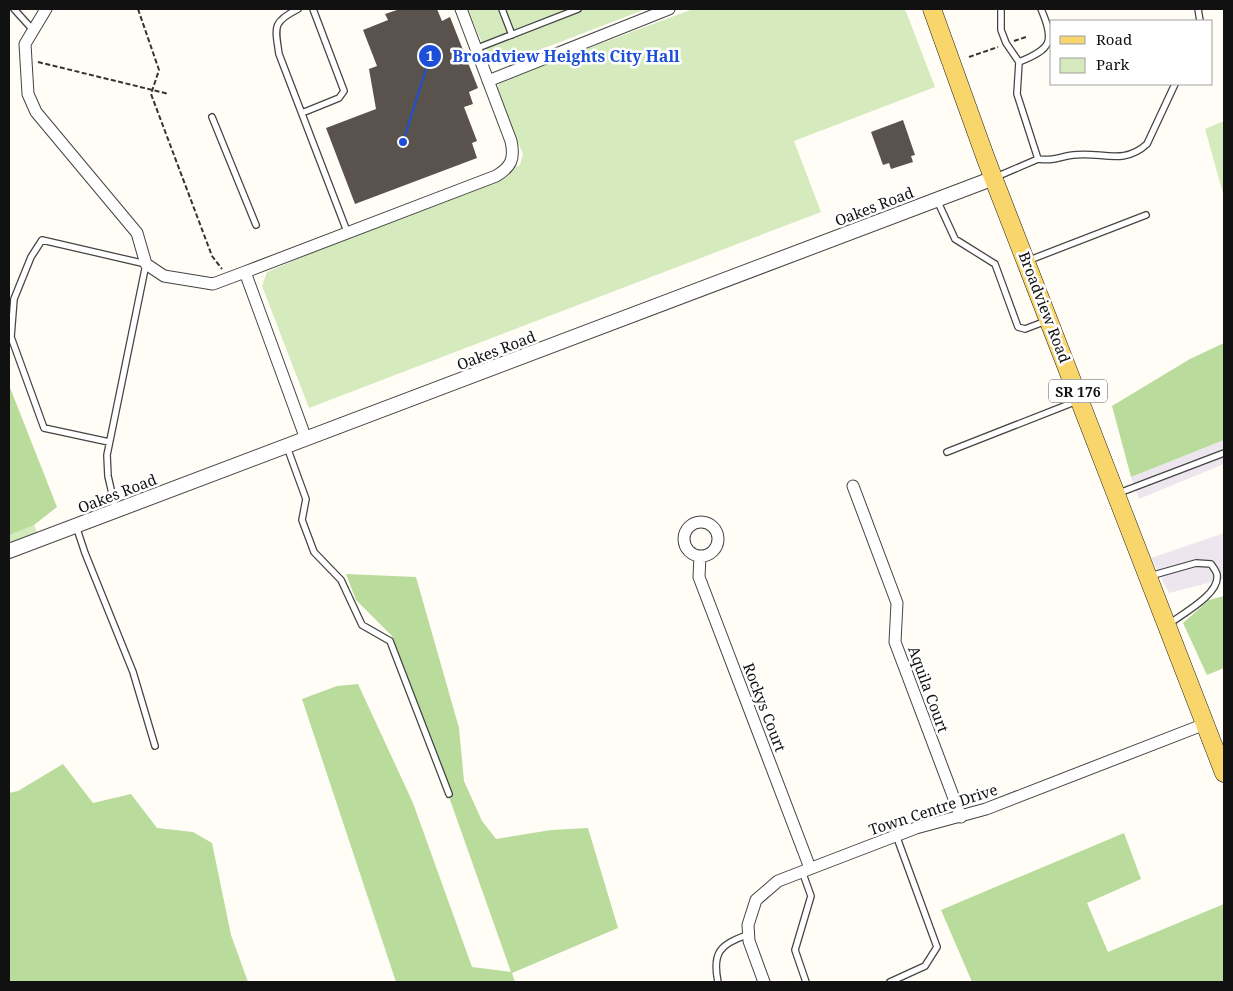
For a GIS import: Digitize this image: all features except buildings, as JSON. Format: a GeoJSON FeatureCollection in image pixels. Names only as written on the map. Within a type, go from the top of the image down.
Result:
{"type":"FeatureCollection","features":[{"type":"Feature","properties":{"kind":"main road","name":"Broadview Road"},"geometry":{"type":"LineString","coordinates":[[932,9],[994,178],[1028,261],[1224,774]]}},
{"type":"Feature","properties":{"kind":"street"},"geometry":{"type":"LineString","coordinates":[[46,9],[25,44],[28,94],[36,112],[137,233],[146,264],[164,276],[213,284],[496,176],[511,164],[513,157],[511,141],[460,9]]}},
{"type":"Feature","properties":{"kind":"street"},"geometry":{"type":"LineString","coordinates":[[488,81],[669,9]]}},
{"type":"Feature","properties":{"kind":"street","name":"Oakes Road"},"geometry":{"type":"LineString","coordinates":[[9,551],[994,178]]}},
{"type":"Feature","properties":{"kind":"street"},"geometry":{"type":"LineString","coordinates":[[245,272],[306,439]]}},
{"type":"Feature","properties":{"kind":"street","name":"Aquila Court"},"geometry":{"type":"LineString","coordinates":[[853,486],[897,603],[895,642],[961,817]]}},
{"type":"Feature","properties":{"kind":"street","name":"Rockys Court"},"geometry":{"type":"LineString","coordinates":[[700,556],[699,577],[806,870]]}},
{"type":"Feature","properties":{"kind":"street","name":"Town Centre Drive"},"geometry":{"type":"LineString","coordinates":[[764,982],[748,935],[751,912],[759,896],[778,882],[896,835],[928,824],[961,817],[1205,724]]}},
{"type":"Feature","properties":{"kind":"lane"},"geometry":{"type":"LineString","coordinates":[[14,9],[32,30]]}},
{"type":"Feature","properties":{"kind":"lane"},"geometry":{"type":"LineString","coordinates":[[298,9],[280,19],[275,28],[279,54],[348,234]]}},
{"type":"Feature","properties":{"kind":"lane"},"geometry":{"type":"LineString","coordinates":[[302,113],[339,98],[344,91],[313,9]]}},
{"type":"Feature","properties":{"kind":"lane"},"geometry":{"type":"LineString","coordinates":[[502,9],[512,35]]}},
{"type":"Feature","properties":{"kind":"lane"},"geometry":{"type":"LineString","coordinates":[[475,49],[578,9]]}},
{"type":"Feature","properties":{"kind":"lane"},"geometry":{"type":"LineString","coordinates":[[1001,9],[1001,30],[1006,43],[1019,62],[1017,94],[1038,159]]}},
{"type":"Feature","properties":{"kind":"lane"},"geometry":{"type":"LineString","coordinates":[[1019,62],[1040,53],[1048,43],[1049,29],[1041,9]]}},
{"type":"Feature","properties":{"kind":"lane"},"geometry":{"type":"LineString","coordinates":[[994,178],[1038,159],[1054,161],[1072,155],[1122,157],[1140,151],[1147,144],[1175,85]]}},
{"type":"Feature","properties":{"kind":"lane"},"geometry":{"type":"LineString","coordinates":[[212,117],[256,226]]}},
{"type":"Feature","properties":{"kind":"lane"},"geometry":{"type":"LineString","coordinates":[[937,199],[955,238],[995,264],[1018,328],[1025,329],[1050,319]]}},
{"type":"Feature","properties":{"kind":"lane"},"geometry":{"type":"LineString","coordinates":[[1028,261],[1146,215]]}},
{"type":"Feature","properties":{"kind":"lane"},"geometry":{"type":"LineString","coordinates":[[109,442],[44,428],[11,337],[14,299],[31,257],[42,240],[146,264],[107,455],[108,476],[116,511]]}},
{"type":"Feature","properties":{"kind":"lane"},"geometry":{"type":"LineString","coordinates":[[947,452],[1081,400]]}},
{"type":"Feature","properties":{"kind":"lane"},"geometry":{"type":"LineString","coordinates":[[287,447],[306,499],[302,520],[314,552],[341,580],[362,625],[390,641],[449,794]]}},
{"type":"Feature","properties":{"kind":"lane"},"geometry":{"type":"LineString","coordinates":[[1117,494],[1224,453]]}},
{"type":"Feature","properties":{"kind":"lane"},"geometry":{"type":"LineString","coordinates":[[76,526],[88,562],[134,672],[155,746]]}},
{"type":"Feature","properties":{"kind":"lane"},"geometry":{"type":"LineString","coordinates":[[1148,577],[1196,564],[1211,564],[1217,575],[1214,588],[1199,603],[1167,625]]}},
{"type":"Feature","properties":{"kind":"lane"},"geometry":{"type":"LineString","coordinates":[[890,982],[925,966],[937,947],[896,835]]}},
{"type":"Feature","properties":{"kind":"lane"},"geometry":{"type":"LineString","coordinates":[[806,870],[811,896],[794,950],[806,982]]}},
{"type":"Feature","properties":{"kind":"lane"},"geometry":{"type":"LineString","coordinates":[[718,982],[715,966],[720,948],[731,941],[748,935]]}},
{"type":"Feature","properties":{"kind":"path"},"geometry":{"type":"LineString","coordinates":[[138,9],[159,70],[151,94],[212,256],[222,269]]}},
{"type":"Feature","properties":{"kind":"path"},"geometry":{"type":"LineString","coordinates":[[26,60],[169,94]]}},
{"type":"Feature","properties":{"kind":"shaded area"},"geometry":{"type":"Polygon","coordinates":[[[1224,440],[1224,464],[1139,499],[1131,477],[1224,440]]]}},
{"type":"Feature","properties":{"kind":"shaded area"},"geometry":{"type":"Polygon","coordinates":[[[1224,533],[1224,579],[1169,593],[1151,558],[1224,533]]]}},
{"type":"Feature","properties":{"kind":"green space"},"geometry":{"type":"Polygon","coordinates":[[[468,9],[646,9],[500,65],[485,48],[468,9]]]}},
{"type":"Feature","properties":{"kind":"green space"},"geometry":{"type":"Polygon","coordinates":[[[693,9],[905,9],[935,87],[794,141],[821,212],[309,408],[262,286],[267,272],[520,165],[523,154],[497,92],[498,85],[511,77],[693,9]]]}},
{"type":"Feature","properties":{"kind":"green space"},"geometry":{"type":"Polygon","coordinates":[[[1224,121],[1224,197],[1205,129],[1224,121]]]}},
{"type":"Feature","properties":{"kind":"green space"},"geometry":{"type":"Polygon","coordinates":[[[1224,343],[1224,440],[1131,477],[1112,406],[1190,359],[1224,343]]]}},
{"type":"Feature","properties":{"kind":"green space"},"geometry":{"type":"Polygon","coordinates":[[[9,385],[57,507],[34,525],[9,535],[9,385]]]}},
{"type":"Feature","properties":{"kind":"green space"},"geometry":{"type":"Polygon","coordinates":[[[9,459],[39,538],[9,549],[9,459]]]}},
{"type":"Feature","properties":{"kind":"green space"},"geometry":{"type":"Polygon","coordinates":[[[346,574],[416,577],[459,728],[464,781],[482,821],[496,839],[551,830],[588,828],[618,928],[512,973],[515,982],[396,982],[302,699],[337,686],[358,684],[413,803],[472,967],[511,972],[392,636],[356,600],[346,574]]]}},
{"type":"Feature","properties":{"kind":"green space"},"geometry":{"type":"Polygon","coordinates":[[[1224,596],[1224,668],[1207,675],[1183,623],[1209,600],[1224,596]]]}},
{"type":"Feature","properties":{"kind":"green space"},"geometry":{"type":"Polygon","coordinates":[[[63,764],[93,803],[131,794],[157,828],[193,832],[212,843],[231,935],[248,982],[9,982],[9,793],[18,791],[63,764]]]}},
{"type":"Feature","properties":{"kind":"green space"},"geometry":{"type":"Polygon","coordinates":[[[1124,833],[1141,879],[1087,903],[1108,952],[1224,904],[1224,982],[972,982],[941,910],[1124,833]]]}},
{"type":"Feature","properties":{"kind":"place","name":"Broadview Heights City Hall"},"geometry":{"type":"Point","coordinates":[403,142]}}]}
